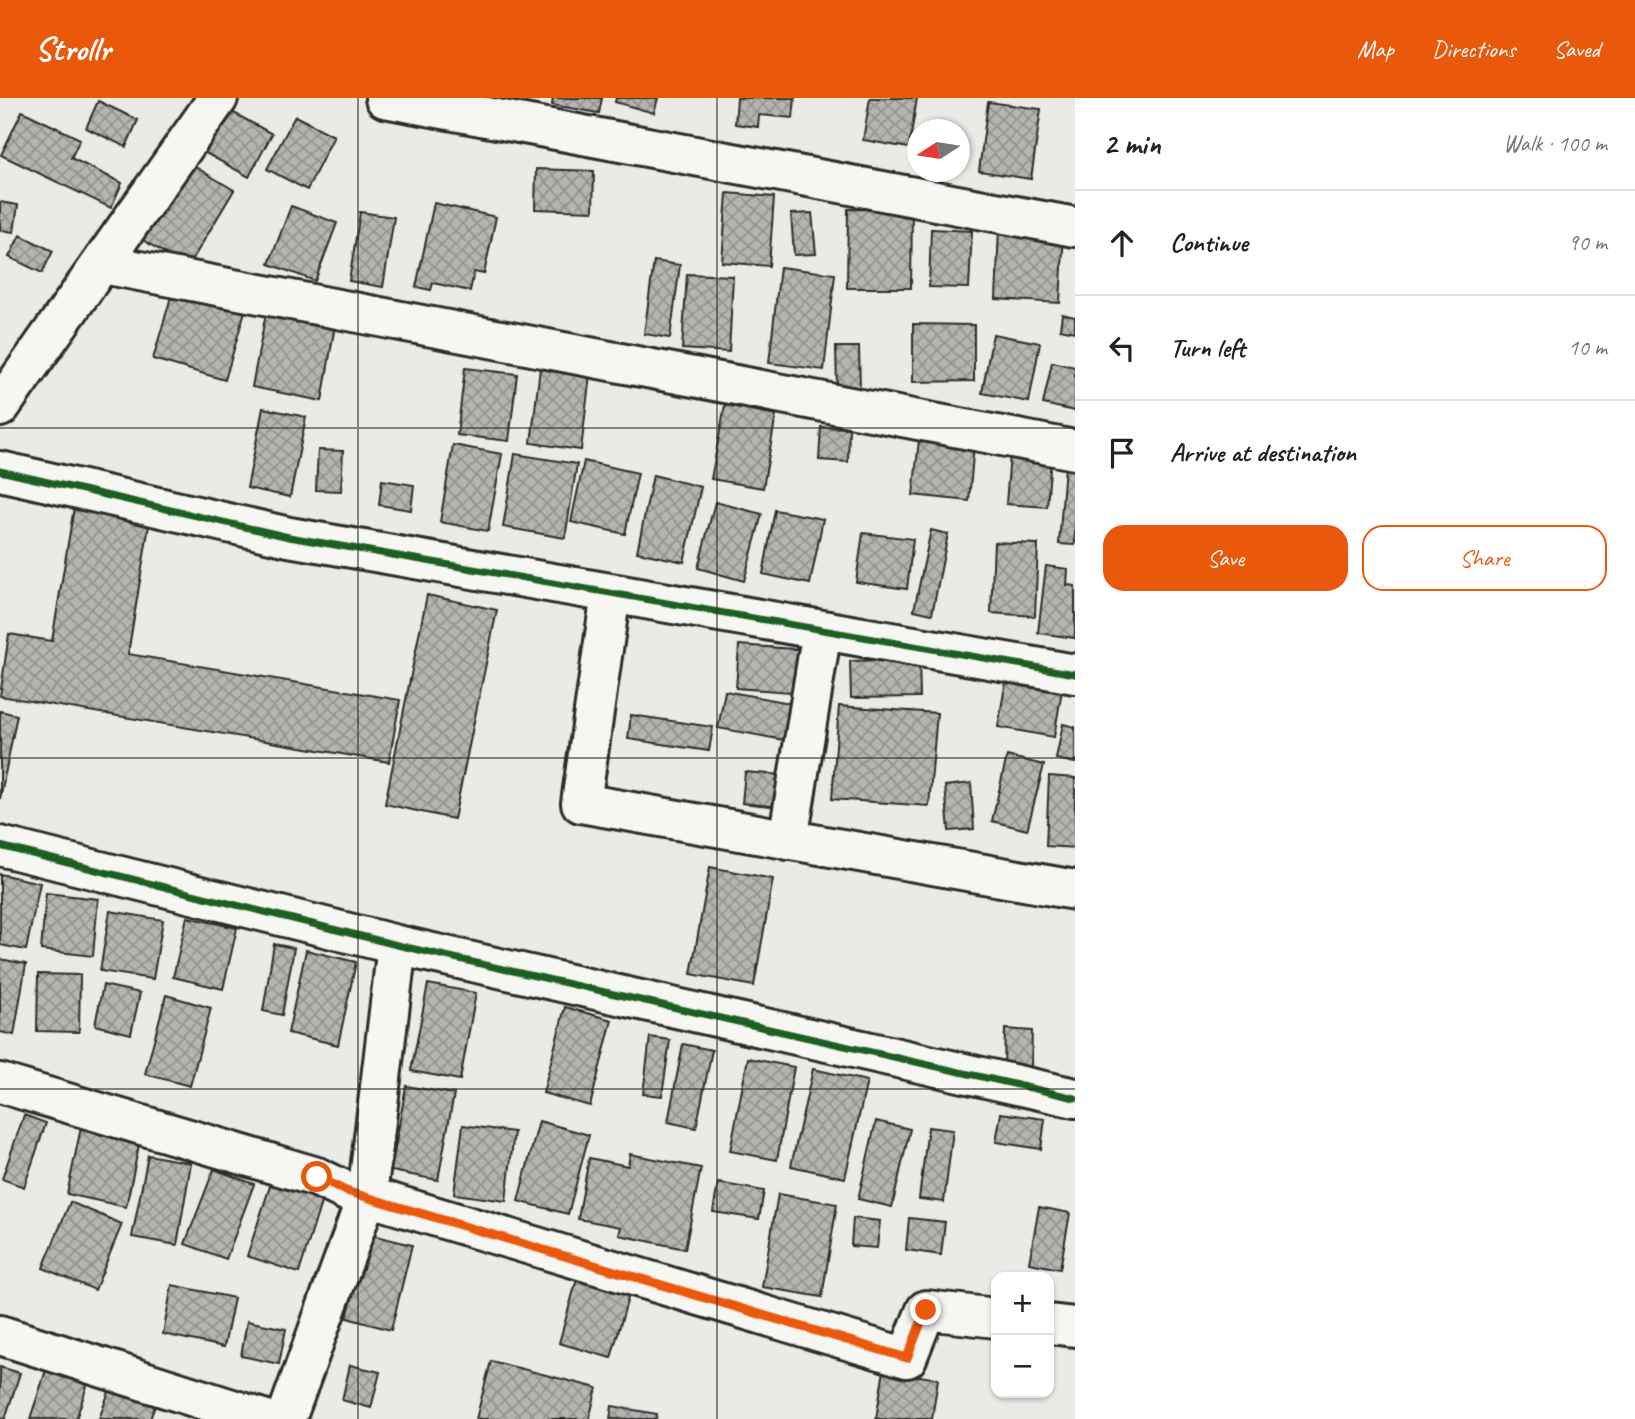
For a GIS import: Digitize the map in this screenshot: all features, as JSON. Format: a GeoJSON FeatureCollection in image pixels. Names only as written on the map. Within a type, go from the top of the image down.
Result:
{"type":"FeatureCollection","features":[{"type":"Feature","properties":{"kind":"street"},"geometry":{"type":"LineString","coordinates":[[0,407],[14,364],[103,264],[218,98]]}},
{"type":"Feature","properties":{"kind":"street"},"geometry":{"type":"LineString","coordinates":[[385,98],[1075,227]]}},
{"type":"Feature","properties":{"kind":"street"},"geometry":{"type":"LineString","coordinates":[[103,264],[1075,450]]}},
{"type":"Feature","properties":{"kind":"street"},"geometry":{"type":"LineString","coordinates":[[0,471],[289,537],[1075,674]]}},
{"type":"Feature","properties":{"kind":"street"},"geometry":{"type":"LineString","coordinates":[[611,593],[581,803],[1075,890]]}},
{"type":"Feature","properties":{"kind":"street"},"geometry":{"type":"LineString","coordinates":[[788,840],[822,630]]}},
{"type":"Feature","properties":{"kind":"street"},"geometry":{"type":"LineString","coordinates":[[0,846],[397,945],[1075,1098]]}},
{"type":"Feature","properties":{"kind":"street"},"geometry":{"type":"LineString","coordinates":[[286,1419],[367,1196],[397,945]]}},
{"type":"Feature","properties":{"kind":"street"},"geometry":{"type":"LineString","coordinates":[[0,1083],[317,1177],[346,1191],[907,1358],[926,1310],[991,1317]]}},
{"type":"Feature","properties":{"kind":"street"},"geometry":{"type":"LineString","coordinates":[[1054,1325],[1075,1327]]}},
{"type":"Feature","properties":{"kind":"street"},"geometry":{"type":"LineString","coordinates":[[0,1335],[263,1419]]}},
{"type":"Feature","properties":{"kind":"building"},"geometry":{"type":"Polygon","coordinates":[[[553,98],[602,98],[599,113],[552,105],[553,98]]]}},
{"type":"Feature","properties":{"kind":"building"},"geometry":{"type":"Polygon","coordinates":[[[616,98],[658,98],[654,113],[615,102],[616,98]]]}},
{"type":"Feature","properties":{"kind":"building"},"geometry":{"type":"Polygon","coordinates":[[[737,98],[795,98],[793,118],[759,115],[758,127],[735,124],[737,98]]]}},
{"type":"Feature","properties":{"kind":"building"},"geometry":{"type":"Polygon","coordinates":[[[870,98],[917,98],[914,119],[907,119],[907,148],[863,140],[870,98]]]}},
{"type":"Feature","properties":{"kind":"building"},"geometry":{"type":"Polygon","coordinates":[[[98,101],[138,120],[126,147],[86,128],[98,101]]]}},
{"type":"Feature","properties":{"kind":"building"},"geometry":{"type":"Polygon","coordinates":[[[988,102],[1041,109],[1031,179],[979,171],[988,102]]]}},
{"type":"Feature","properties":{"kind":"building"},"geometry":{"type":"Polygon","coordinates":[[[223,107],[272,134],[249,177],[200,150],[223,107]]]}},
{"type":"Feature","properties":{"kind":"building"},"geometry":{"type":"Polygon","coordinates":[[[22,111],[80,139],[71,158],[122,183],[111,208],[1,155],[22,111]]]}},
{"type":"Feature","properties":{"kind":"building"},"geometry":{"type":"Polygon","coordinates":[[[295,116],[334,136],[307,190],[267,169],[295,116]]]}},
{"type":"Feature","properties":{"kind":"building"},"geometry":{"type":"Polygon","coordinates":[[[187,162],[234,190],[188,267],[141,239],[187,162]]]}},
{"type":"Feature","properties":{"kind":"building"},"geometry":{"type":"Polygon","coordinates":[[[536,169],[594,171],[593,211],[535,209],[536,169]]]}},
{"type":"Feature","properties":{"kind":"building"},"geometry":{"type":"Polygon","coordinates":[[[727,193],[774,197],[769,266],[722,262],[727,193]]]}},
{"type":"Feature","properties":{"kind":"building"},"geometry":{"type":"Polygon","coordinates":[[[0,202],[18,205],[14,232],[0,230],[0,202]]]}},
{"type":"Feature","properties":{"kind":"building"},"geometry":{"type":"Polygon","coordinates":[[[434,203],[496,217],[484,274],[474,272],[470,291],[433,283],[431,290],[416,287],[434,203]]]}},
{"type":"Feature","properties":{"kind":"building"},"geometry":{"type":"Polygon","coordinates":[[[291,206],[337,223],[315,281],[269,264],[291,206]]]}},
{"type":"Feature","properties":{"kind":"building"},"geometry":{"type":"Polygon","coordinates":[[[848,209],[912,210],[911,288],[847,288],[848,209]]]}},
{"type":"Feature","properties":{"kind":"building"},"geometry":{"type":"Polygon","coordinates":[[[360,212],[394,217],[383,287],[349,281],[360,212]]]}},
{"type":"Feature","properties":{"kind":"building"},"geometry":{"type":"Polygon","coordinates":[[[812,213],[816,254],[794,255],[791,214],[812,213]]]}},
{"type":"Feature","properties":{"kind":"building"},"geometry":{"type":"Polygon","coordinates":[[[999,228],[1064,232],[1060,303],[996,299],[999,228]]]}},
{"type":"Feature","properties":{"kind":"building"},"geometry":{"type":"Polygon","coordinates":[[[931,229],[972,231],[969,288],[929,287],[931,229]]]}},
{"type":"Feature","properties":{"kind":"building"},"geometry":{"type":"Polygon","coordinates":[[[20,235],[53,251],[42,273],[9,257],[20,235]]]}},
{"type":"Feature","properties":{"kind":"building"},"geometry":{"type":"Polygon","coordinates":[[[654,261],[680,265],[670,338],[644,334],[654,261]]]}},
{"type":"Feature","properties":{"kind":"building"},"geometry":{"type":"Polygon","coordinates":[[[780,267],[835,274],[824,370],[769,363],[780,267]]]}},
{"type":"Feature","properties":{"kind":"building"},"geometry":{"type":"Polygon","coordinates":[[[687,274],[733,276],[729,352],[682,349],[687,274]]]}},
{"type":"Feature","properties":{"kind":"building"},"geometry":{"type":"Polygon","coordinates":[[[173,290],[245,311],[225,380],[153,359],[173,290]]]}},
{"type":"Feature","properties":{"kind":"building"},"geometry":{"type":"Polygon","coordinates":[[[266,313],[335,325],[322,401],[252,387],[266,313]]]}},
{"type":"Feature","properties":{"kind":"building"},"geometry":{"type":"Polygon","coordinates":[[[1062,314],[1075,317],[1075,332],[1060,329],[1062,314]]]}},
{"type":"Feature","properties":{"kind":"building"},"geometry":{"type":"Polygon","coordinates":[[[913,324],[974,325],[974,381],[913,382],[913,324]]]}},
{"type":"Feature","properties":{"kind":"building"},"geometry":{"type":"Polygon","coordinates":[[[993,334],[1040,343],[1029,402],[982,393],[993,334]]]}},
{"type":"Feature","properties":{"kind":"building"},"geometry":{"type":"Polygon","coordinates":[[[836,347],[859,347],[860,390],[837,390],[836,347]]]}},
{"type":"Feature","properties":{"kind":"building"},"geometry":{"type":"Polygon","coordinates":[[[1052,362],[1075,367],[1075,411],[1043,404],[1052,362]]]}},
{"type":"Feature","properties":{"kind":"building"},"geometry":{"type":"Polygon","coordinates":[[[465,368],[517,374],[509,441],[457,435],[465,368]]]}},
{"type":"Feature","properties":{"kind":"building"},"geometry":{"type":"Polygon","coordinates":[[[540,368],[590,374],[581,450],[531,443],[540,368]]]}},
{"type":"Feature","properties":{"kind":"building"},"geometry":{"type":"Polygon","coordinates":[[[725,405],[776,415],[763,488],[711,479],[725,405]]]}},
{"type":"Feature","properties":{"kind":"building"},"geometry":{"type":"Polygon","coordinates":[[[263,408],[306,417],[290,497],[247,488],[263,408]]]}},
{"type":"Feature","properties":{"kind":"building"},"geometry":{"type":"Polygon","coordinates":[[[821,427],[849,428],[848,462],[819,460],[821,427]]]}},
{"type":"Feature","properties":{"kind":"building"},"geometry":{"type":"Polygon","coordinates":[[[919,440],[974,444],[969,501],[913,495],[919,440]]]}},
{"type":"Feature","properties":{"kind":"building"},"geometry":{"type":"Polygon","coordinates":[[[453,445],[502,454],[488,531],[440,522],[453,445]]]}},
{"type":"Feature","properties":{"kind":"building"},"geometry":{"type":"Polygon","coordinates":[[[318,450],[343,451],[341,491],[316,490],[318,450]]]}},
{"type":"Feature","properties":{"kind":"building"},"geometry":{"type":"Polygon","coordinates":[[[515,454],[577,464],[565,538],[503,527],[515,454]]]}},
{"type":"Feature","properties":{"kind":"building"},"geometry":{"type":"Polygon","coordinates":[[[1010,454],[1051,457],[1047,507],[1006,504],[1010,454]]]}},
{"type":"Feature","properties":{"kind":"building"},"geometry":{"type":"Polygon","coordinates":[[[584,461],[638,473],[625,534],[571,522],[584,461]]]}},
{"type":"Feature","properties":{"kind":"building"},"geometry":{"type":"Polygon","coordinates":[[[1065,466],[1075,467],[1075,545],[1059,544],[1065,466]]]}},
{"type":"Feature","properties":{"kind":"building"},"geometry":{"type":"Polygon","coordinates":[[[653,475],[701,487],[684,562],[637,552],[653,475]]]}},
{"type":"Feature","properties":{"kind":"building"},"geometry":{"type":"Polygon","coordinates":[[[382,480],[414,485],[411,510],[379,505],[382,480]]]}},
{"type":"Feature","properties":{"kind":"building"},"geometry":{"type":"Polygon","coordinates":[[[715,502],[762,514],[744,581],[698,568],[715,502]]]}},
{"type":"Feature","properties":{"kind":"building"},"geometry":{"type":"Polygon","coordinates":[[[74,507],[150,519],[128,654],[400,700],[389,762],[0,696],[9,634],[52,641],[74,507]]]}},
{"type":"Feature","properties":{"kind":"building"},"geometry":{"type":"Polygon","coordinates":[[[775,510],[823,519],[810,584],[763,574],[775,510]]]}},
{"type":"Feature","properties":{"kind":"building"},"geometry":{"type":"Polygon","coordinates":[[[931,530],[948,534],[932,614],[914,610],[931,530]]]}},
{"type":"Feature","properties":{"kind":"building"},"geometry":{"type":"Polygon","coordinates":[[[863,533],[913,539],[907,589],[856,582],[863,533]]]}},
{"type":"Feature","properties":{"kind":"building"},"geometry":{"type":"Polygon","coordinates":[[[994,542],[1038,544],[1035,616],[991,613],[994,542]]]}},
{"type":"Feature","properties":{"kind":"building"},"geometry":{"type":"Polygon","coordinates":[[[1046,566],[1068,569],[1067,585],[1075,586],[1075,638],[1038,633],[1046,566]]]}},
{"type":"Feature","properties":{"kind":"building"},"geometry":{"type":"Polygon","coordinates":[[[427,595],[497,610],[454,819],[385,804],[427,595]]]}},
{"type":"Feature","properties":{"kind":"building"},"geometry":{"type":"Polygon","coordinates":[[[739,645],[807,650],[804,693],[736,688],[739,645]]]}},
{"type":"Feature","properties":{"kind":"building"},"geometry":{"type":"Polygon","coordinates":[[[919,659],[920,697],[851,698],[850,661],[919,659]]]}},
{"type":"Feature","properties":{"kind":"building"},"geometry":{"type":"Polygon","coordinates":[[[1006,680],[1062,690],[1054,737],[998,727],[1006,680]]]}},
{"type":"Feature","properties":{"kind":"building"},"geometry":{"type":"Polygon","coordinates":[[[725,691],[790,703],[784,740],[718,728],[725,691]]]}},
{"type":"Feature","properties":{"kind":"building"},"geometry":{"type":"Polygon","coordinates":[[[839,706],[937,713],[929,806],[832,799],[839,706]]]}},
{"type":"Feature","properties":{"kind":"building"},"geometry":{"type":"Polygon","coordinates":[[[0,711],[17,715],[0,799],[0,711]]]}},
{"type":"Feature","properties":{"kind":"building"},"geometry":{"type":"Polygon","coordinates":[[[631,715],[713,727],[709,751],[628,739],[631,715]]]}},
{"type":"Feature","properties":{"kind":"building"},"geometry":{"type":"Polygon","coordinates":[[[1063,724],[1075,727],[1075,763],[1056,759],[1063,724]]]}},
{"type":"Feature","properties":{"kind":"building"},"geometry":{"type":"Polygon","coordinates":[[[1007,756],[1044,765],[1027,830],[992,821],[1007,756]]]}},
{"type":"Feature","properties":{"kind":"building"},"geometry":{"type":"Polygon","coordinates":[[[745,772],[782,775],[780,807],[742,803],[745,772]]]}},
{"type":"Feature","properties":{"kind":"building"},"geometry":{"type":"Polygon","coordinates":[[[1049,776],[1075,778],[1075,848],[1046,846],[1049,776]]]}},
{"type":"Feature","properties":{"kind":"building"},"geometry":{"type":"Polygon","coordinates":[[[971,783],[974,829],[949,831],[945,786],[971,783]]]}},
{"type":"Feature","properties":{"kind":"building"},"geometry":{"type":"Polygon","coordinates":[[[710,867],[773,879],[754,986],[691,974],[710,867]]]}},
{"type":"Feature","properties":{"kind":"building"},"geometry":{"type":"Polygon","coordinates":[[[0,874],[40,883],[26,950],[0,945],[0,874]]]}},
{"type":"Feature","properties":{"kind":"building"},"geometry":{"type":"Polygon","coordinates":[[[46,893],[98,899],[93,956],[41,950],[46,893]]]}},
{"type":"Feature","properties":{"kind":"building"},"geometry":{"type":"Polygon","coordinates":[[[110,911],[163,920],[153,979],[100,971],[110,911]]]}},
{"type":"Feature","properties":{"kind":"building"},"geometry":{"type":"Polygon","coordinates":[[[187,917],[237,928],[223,989],[173,977],[187,917]]]}},
{"type":"Feature","properties":{"kind":"building"},"geometry":{"type":"Polygon","coordinates":[[[274,944],[294,948],[282,1015],[263,1011],[274,944]]]}},
{"type":"Feature","properties":{"kind":"building"},"geometry":{"type":"Polygon","coordinates":[[[306,950],[356,962],[338,1045],[288,1033],[306,950]]]}},
{"type":"Feature","properties":{"kind":"building"},"geometry":{"type":"Polygon","coordinates":[[[0,959],[26,964],[14,1035],[0,1032],[0,959]]]}},
{"type":"Feature","properties":{"kind":"building"},"geometry":{"type":"Polygon","coordinates":[[[38,974],[80,975],[79,1032],[37,1031],[38,974]]]}},
{"type":"Feature","properties":{"kind":"building"},"geometry":{"type":"Polygon","coordinates":[[[428,984],[476,993],[460,1080],[411,1071],[428,984]]]}},
{"type":"Feature","properties":{"kind":"building"},"geometry":{"type":"Polygon","coordinates":[[[103,985],[140,993],[131,1034],[95,1025],[103,985]]]}},
{"type":"Feature","properties":{"kind":"building"},"geometry":{"type":"Polygon","coordinates":[[[166,995],[211,1008],[190,1086],[145,1074],[166,995]]]}},
{"type":"Feature","properties":{"kind":"building"},"geometry":{"type":"Polygon","coordinates":[[[565,1007],[612,1020],[590,1106],[543,1093],[565,1007]]]}},
{"type":"Feature","properties":{"kind":"building"},"geometry":{"type":"Polygon","coordinates":[[[1005,1029],[1032,1031],[1031,1069],[1004,1068],[1005,1029]]]}},
{"type":"Feature","properties":{"kind":"building"},"geometry":{"type":"Polygon","coordinates":[[[650,1037],[670,1040],[662,1096],[643,1094],[650,1037]]]}},
{"type":"Feature","properties":{"kind":"building"},"geometry":{"type":"Polygon","coordinates":[[[683,1044],[712,1050],[696,1128],[668,1122],[683,1044]]]}},
{"type":"Feature","properties":{"kind":"building"},"geometry":{"type":"Polygon","coordinates":[[[748,1058],[794,1067],[777,1160],[730,1151],[748,1058]]]}},
{"type":"Feature","properties":{"kind":"building"},"geometry":{"type":"Polygon","coordinates":[[[813,1069],[867,1081],[845,1178],[791,1166],[813,1069]]]}},
{"type":"Feature","properties":{"kind":"building"},"geometry":{"type":"Polygon","coordinates":[[[406,1086],[454,1094],[438,1180],[391,1171],[406,1086]]]}},
{"type":"Feature","properties":{"kind":"building"},"geometry":{"type":"Polygon","coordinates":[[[1001,1113],[1045,1119],[1041,1149],[996,1142],[1001,1113]]]}},
{"type":"Feature","properties":{"kind":"building"},"geometry":{"type":"Polygon","coordinates":[[[24,1115],[46,1123],[24,1187],[2,1179],[24,1115]]]}},
{"type":"Feature","properties":{"kind":"building"},"geometry":{"type":"Polygon","coordinates":[[[83,1118],[142,1131],[126,1207],[67,1194],[83,1118]]]}},
{"type":"Feature","properties":{"kind":"building"},"geometry":{"type":"Polygon","coordinates":[[[539,1121],[589,1135],[568,1214],[518,1201],[539,1121]]]}},
{"type":"Feature","properties":{"kind":"building"},"geometry":{"type":"Polygon","coordinates":[[[876,1121],[910,1129],[892,1207],[858,1199],[876,1121]]]}},
{"type":"Feature","properties":{"kind":"building"},"geometry":{"type":"Polygon","coordinates":[[[463,1125],[514,1132],[506,1201],[454,1194],[463,1125]]]}},
{"type":"Feature","properties":{"kind":"building"},"geometry":{"type":"Polygon","coordinates":[[[928,1127],[953,1130],[944,1202],[919,1199],[928,1127]]]}},
{"type":"Feature","properties":{"kind":"building"},"geometry":{"type":"Polygon","coordinates":[[[630,1154],[701,1168],[685,1249],[619,1235],[621,1227],[578,1219],[589,1158],[628,1166],[630,1154]]]}},
{"type":"Feature","properties":{"kind":"building"},"geometry":{"type":"Polygon","coordinates":[[[148,1155],[191,1163],[177,1245],[132,1237],[148,1155]]]}},
{"type":"Feature","properties":{"kind":"building"},"geometry":{"type":"Polygon","coordinates":[[[214,1169],[254,1184],[226,1259],[185,1244],[214,1169]]]}},
{"type":"Feature","properties":{"kind":"building"},"geometry":{"type":"Polygon","coordinates":[[[274,1174],[325,1190],[299,1273],[247,1256],[274,1174]]]}},
{"type":"Feature","properties":{"kind":"building"},"geometry":{"type":"Polygon","coordinates":[[[718,1183],[764,1191],[759,1219],[713,1212],[718,1183]]]}},
{"type":"Feature","properties":{"kind":"building"},"geometry":{"type":"Polygon","coordinates":[[[778,1194],[837,1204],[822,1297],[762,1287],[778,1194]]]}},
{"type":"Feature","properties":{"kind":"building"},"geometry":{"type":"Polygon","coordinates":[[[70,1202],[122,1224],[95,1290],[43,1268],[70,1202]]]}},
{"type":"Feature","properties":{"kind":"building"},"geometry":{"type":"Polygon","coordinates":[[[1039,1207],[1070,1213],[1060,1269],[1029,1263],[1039,1207]]]}},
{"type":"Feature","properties":{"kind":"building"},"geometry":{"type":"Polygon","coordinates":[[[853,1218],[880,1221],[877,1248],[851,1246],[853,1218]]]}},
{"type":"Feature","properties":{"kind":"building"},"geometry":{"type":"Polygon","coordinates":[[[909,1218],[945,1222],[941,1255],[906,1250],[909,1218]]]}},
{"type":"Feature","properties":{"kind":"building"},"geometry":{"type":"Polygon","coordinates":[[[368,1234],[412,1245],[391,1330],[347,1318],[368,1234]]]}},
{"type":"Feature","properties":{"kind":"building"},"geometry":{"type":"Polygon","coordinates":[[[579,1272],[631,1287],[611,1358],[559,1343],[579,1272]]]}},
{"type":"Feature","properties":{"kind":"building"},"geometry":{"type":"Polygon","coordinates":[[[172,1285],[234,1298],[224,1347],[163,1334],[172,1285]]]}},
{"type":"Feature","properties":{"kind":"building"},"geometry":{"type":"Polygon","coordinates":[[[247,1321],[286,1329],[279,1364],[241,1356],[247,1321]]]}},
{"type":"Feature","properties":{"kind":"building"},"geometry":{"type":"Polygon","coordinates":[[[491,1361],[597,1388],[589,1419],[476,1419],[491,1361]]]}},
{"type":"Feature","properties":{"kind":"building"},"geometry":{"type":"Polygon","coordinates":[[[48,1364],[90,1377],[76,1419],[30,1419],[48,1364]]]}},
{"type":"Feature","properties":{"kind":"building"},"geometry":{"type":"Polygon","coordinates":[[[350,1365],[380,1372],[371,1408],[342,1400],[350,1365]]]}},
{"type":"Feature","properties":{"kind":"building"},"geometry":{"type":"Polygon","coordinates":[[[0,1367],[20,1373],[5,1419],[0,1419],[0,1367]]]}},
{"type":"Feature","properties":{"kind":"building"},"geometry":{"type":"Polygon","coordinates":[[[884,1370],[938,1379],[932,1419],[876,1419],[884,1370]]]}},
{"type":"Feature","properties":{"kind":"building"},"geometry":{"type":"Polygon","coordinates":[[[111,1386],[156,1403],[150,1419],[99,1419],[111,1386]]]}},
{"type":"Feature","properties":{"kind":"building"},"geometry":{"type":"Polygon","coordinates":[[[612,1406],[657,1414],[656,1419],[610,1419],[612,1406]]]}},
{"type":"Feature","properties":{"kind":"cycle path"},"geometry":{"type":"LineString","coordinates":[[0,471],[289,537],[1075,674]]}},
{"type":"Feature","properties":{"kind":"cycle path"},"geometry":{"type":"LineString","coordinates":[[0,846],[397,945],[1075,1098]]}},
{"type":"Feature","properties":{"kind":"route"},"geometry":{"type":"LineString","coordinates":[[317,1177],[346,1191],[907,1358],[926,1310]]}}]}
